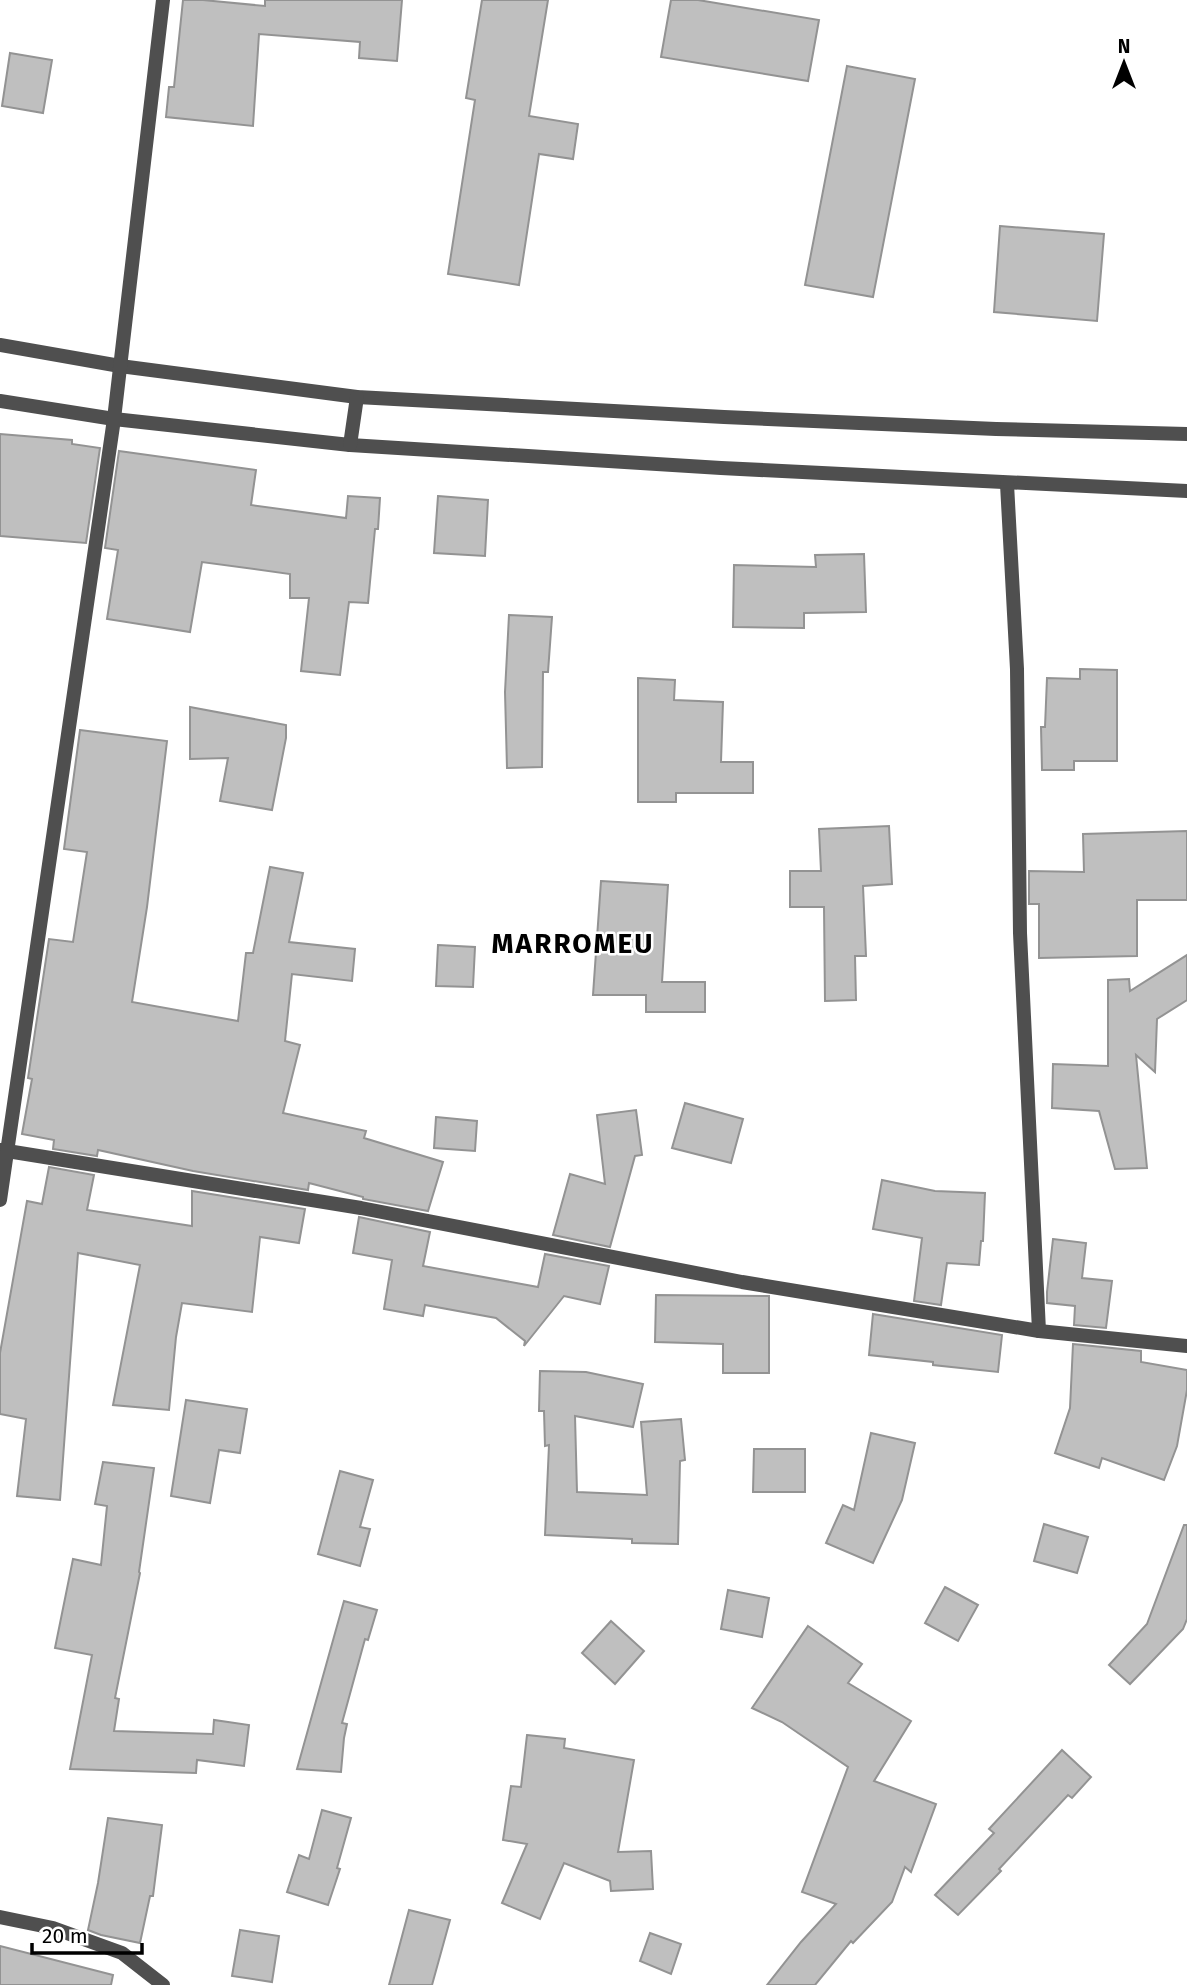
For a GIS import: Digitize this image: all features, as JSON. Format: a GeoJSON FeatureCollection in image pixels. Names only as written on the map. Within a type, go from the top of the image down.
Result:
{"type":"FeatureCollection","features":[{"type":"Feature","properties":{"kind":"street"},"geometry":{"type":"LineString","coordinates":[[0,1200],[4,1150],[114,419],[163,0]]}},
{"type":"Feature","properties":{"kind":"street"},"geometry":{"type":"LineString","coordinates":[[0,345],[120,366],[357,397],[873,424],[1187,434]]}},
{"type":"Feature","properties":{"kind":"street"},"geometry":{"type":"LineString","coordinates":[[350,445],[357,397]]}},
{"type":"Feature","properties":{"kind":"street"},"geometry":{"type":"LineString","coordinates":[[0,401],[114,419],[350,445],[1007,484],[1187,491]]}},
{"type":"Feature","properties":{"kind":"street"},"geometry":{"type":"LineString","coordinates":[[1007,484],[1017,669],[1020,933],[1039,1331]]}},
{"type":"Feature","properties":{"kind":"street"},"geometry":{"type":"LineString","coordinates":[[4,1150],[348,1206],[742,1282],[1039,1331],[1187,1346]]}},
{"type":"Feature","properties":{"kind":"street"},"geometry":{"type":"LineString","coordinates":[[0,1917],[53,1928],[122,1952],[163,1985]]}},
{"type":"Feature","properties":{"kind":"building"},"geometry":{"type":"Polygon","coordinates":[[[183,0],[265,6],[265,0],[402,0],[397,61],[359,58],[360,42],[259,34],[253,126],[166,117],[169,87],[174,87],[183,0]]]}},
{"type":"Feature","properties":{"kind":"building"},"geometry":{"type":"Polygon","coordinates":[[[482,0],[548,0],[529,116],[578,124],[573,159],[539,154],[519,285],[448,274],[475,100],[466,98],[482,0]]]}},
{"type":"Feature","properties":{"kind":"building"},"geometry":{"type":"Polygon","coordinates":[[[671,0],[698,0],[819,20],[808,81],[661,57],[671,0]]]}},
{"type":"Feature","properties":{"kind":"building"},"geometry":{"type":"Polygon","coordinates":[[[10,53],[52,60],[43,113],[2,106],[10,53]]]}},
{"type":"Feature","properties":{"kind":"building"},"geometry":{"type":"Polygon","coordinates":[[[847,66],[915,79],[873,297],[805,285],[847,66]]]}},
{"type":"Feature","properties":{"kind":"building"},"geometry":{"type":"Polygon","coordinates":[[[1000,226],[1104,234],[1097,321],[994,312],[1000,226]]]}},
{"type":"Feature","properties":{"kind":"building"},"geometry":{"type":"Polygon","coordinates":[[[0,434],[72,440],[72,444],[100,448],[86,543],[0,536],[0,434]]]}},
{"type":"Feature","properties":{"kind":"building"},"geometry":{"type":"Polygon","coordinates":[[[119,451],[256,470],[251,505],[346,518],[348,496],[380,498],[368,603],[349,602],[340,675],[301,671],[309,598],[290,598],[290,574],[202,562],[190,632],[107,619],[118,550],[105,548],[119,451]]]}},
{"type":"Feature","properties":{"kind":"building"},"geometry":{"type":"Polygon","coordinates":[[[438,496],[488,500],[485,556],[434,553],[438,496]]]}},
{"type":"Feature","properties":{"kind":"building"},"geometry":{"type":"Polygon","coordinates":[[[864,554],[866,612],[804,613],[804,628],[733,627],[734,565],[816,567],[815,555],[864,554]]]}},
{"type":"Feature","properties":{"kind":"building"},"geometry":{"type":"Polygon","coordinates":[[[509,615],[552,617],[548,672],[543,672],[542,767],[507,768],[505,692],[509,615]]]}},
{"type":"Feature","properties":{"kind":"building"},"geometry":{"type":"Polygon","coordinates":[[[1080,669],[1117,670],[1117,761],[1074,761],[1074,770],[1042,770],[1041,727],[1045,727],[1047,678],[1080,679],[1080,669]]]}},
{"type":"Feature","properties":{"kind":"building"},"geometry":{"type":"Polygon","coordinates":[[[638,678],[675,680],[674,700],[723,702],[721,762],[753,762],[753,793],[676,793],[676,802],[638,802],[638,678]]]}},
{"type":"Feature","properties":{"kind":"building"},"geometry":{"type":"Polygon","coordinates":[[[190,707],[286,725],[286,738],[272,810],[220,801],[228,758],[190,759],[190,707]]]}},
{"type":"Feature","properties":{"kind":"building"},"geometry":{"type":"Polygon","coordinates":[[[80,730],[167,741],[147,907],[132,1002],[238,1021],[246,953],[253,953],[270,867],[303,873],[289,942],[355,949],[352,981],[292,974],[285,1041],[300,1045],[283,1113],[366,1131],[364,1138],[443,1162],[428,1211],[363,1199],[309,1183],[308,1190],[193,1171],[98,1150],[97,1156],[53,1149],[54,1140],[22,1134],[32,1079],[28,1078],[49,939],[73,942],[87,852],[64,849],[80,730]]]}},
{"type":"Feature","properties":{"kind":"building"},"geometry":{"type":"Polygon","coordinates":[[[889,826],[892,884],[863,886],[866,956],[855,956],[856,1000],[825,1001],[824,907],[790,907],[790,871],[821,871],[819,829],[889,826]]]}},
{"type":"Feature","properties":{"kind":"building"},"geometry":{"type":"Polygon","coordinates":[[[1187,831],[1187,900],[1137,900],[1137,956],[1039,958],[1039,904],[1029,904],[1029,871],[1084,872],[1083,834],[1187,831]]]}},
{"type":"Feature","properties":{"kind":"building"},"geometry":{"type":"Polygon","coordinates":[[[601,881],[668,885],[662,982],[705,982],[705,1012],[646,1012],[646,995],[593,995],[601,881]]]}},
{"type":"Feature","properties":{"kind":"building"},"geometry":{"type":"Polygon","coordinates":[[[438,945],[475,947],[473,987],[436,986],[438,945]]]}},
{"type":"Feature","properties":{"kind":"building"},"geometry":{"type":"Polygon","coordinates":[[[1187,955],[1187,1000],[1157,1019],[1155,1072],[1136,1055],[1147,1168],[1115,1169],[1099,1111],[1052,1108],[1053,1064],[1108,1066],[1108,980],[1129,979],[1130,991],[1187,955]]]}},
{"type":"Feature","properties":{"kind":"building"},"geometry":{"type":"Polygon","coordinates":[[[685,1103],[743,1119],[731,1163],[672,1148],[685,1103]]]}},
{"type":"Feature","properties":{"kind":"building"},"geometry":{"type":"Polygon","coordinates":[[[636,1110],[642,1155],[635,1156],[610,1247],[553,1235],[570,1174],[605,1184],[597,1115],[636,1110]]]}},
{"type":"Feature","properties":{"kind":"building"},"geometry":{"type":"Polygon","coordinates":[[[436,1117],[477,1121],[475,1151],[434,1148],[436,1117]]]}},
{"type":"Feature","properties":{"kind":"building"},"geometry":{"type":"Polygon","coordinates":[[[49,1167],[94,1175],[87,1210],[192,1226],[192,1191],[305,1209],[299,1243],[260,1237],[252,1312],[182,1303],[169,1410],[113,1405],[140,1265],[78,1253],[60,1500],[17,1496],[26,1419],[0,1414],[0,1353],[27,1201],[42,1204],[49,1167]]]}},
{"type":"Feature","properties":{"kind":"building"},"geometry":{"type":"Polygon","coordinates":[[[882,1180],[935,1191],[985,1193],[979,1265],[947,1263],[941,1305],[914,1301],[922,1238],[873,1229],[882,1180]]]}},
{"type":"Feature","properties":{"kind":"building"},"geometry":{"type":"Polygon","coordinates":[[[359,1217],[430,1232],[423,1266],[538,1287],[545,1254],[609,1266],[600,1304],[564,1296],[524,1346],[525,1341],[496,1318],[425,1305],[423,1316],[384,1309],[392,1260],[353,1253],[359,1217]]]}},
{"type":"Feature","properties":{"kind":"building"},"geometry":{"type":"Polygon","coordinates":[[[1053,1239],[1086,1243],[1082,1278],[1112,1281],[1106,1328],[1074,1325],[1075,1306],[1047,1303],[1053,1239]]]}},
{"type":"Feature","properties":{"kind":"building"},"geometry":{"type":"Polygon","coordinates":[[[656,1295],[769,1296],[769,1373],[723,1373],[723,1344],[655,1342],[656,1295]]]}},
{"type":"Feature","properties":{"kind":"building"},"geometry":{"type":"Polygon","coordinates":[[[873,1314],[1002,1335],[998,1372],[869,1355],[873,1314]]]}},
{"type":"Feature","properties":{"kind":"building"},"geometry":{"type":"Polygon","coordinates":[[[1073,1344],[1141,1351],[1141,1362],[1187,1370],[1187,1390],[1177,1446],[1164,1480],[1102,1458],[1099,1468],[1055,1453],[1070,1408],[1073,1344]]]}},
{"type":"Feature","properties":{"kind":"building"},"geometry":{"type":"Polygon","coordinates":[[[540,1371],[586,1372],[643,1384],[633,1427],[575,1416],[577,1492],[647,1495],[641,1422],[681,1419],[685,1460],[680,1461],[678,1544],[632,1543],[632,1539],[545,1535],[549,1445],[545,1446],[544,1411],[539,1411],[540,1371]]]}},
{"type":"Feature","properties":{"kind":"building"},"geometry":{"type":"Polygon","coordinates":[[[186,1400],[247,1409],[240,1453],[219,1450],[210,1503],[171,1496],[186,1400]]]}},
{"type":"Feature","properties":{"kind":"building"},"geometry":{"type":"Polygon","coordinates":[[[871,1433],[915,1443],[902,1500],[873,1563],[826,1543],[843,1505],[854,1510],[871,1433]]]}},
{"type":"Feature","properties":{"kind":"building"},"geometry":{"type":"Polygon","coordinates":[[[754,1449],[805,1449],[805,1492],[753,1492],[754,1449]]]}},
{"type":"Feature","properties":{"kind":"building"},"geometry":{"type":"Polygon","coordinates":[[[103,1462],[154,1468],[140,1573],[115,1698],[119,1699],[114,1731],[213,1734],[214,1720],[249,1725],[244,1766],[197,1760],[196,1773],[70,1769],[92,1655],[55,1648],[73,1559],[101,1565],[107,1506],[95,1504],[103,1462]]]}},
{"type":"Feature","properties":{"kind":"building"},"geometry":{"type":"Polygon","coordinates":[[[340,1471],[373,1480],[360,1527],[370,1529],[360,1566],[318,1554],[340,1471]]]}},
{"type":"Feature","properties":{"kind":"building"},"geometry":{"type":"Polygon","coordinates":[[[1044,1524],[1088,1537],[1077,1573],[1034,1561],[1044,1524]]]}},
{"type":"Feature","properties":{"kind":"building"},"geometry":{"type":"Polygon","coordinates":[[[1184,1525],[1187,1525],[1187,1619],[1183,1629],[1130,1684],[1109,1665],[1147,1624],[1184,1525]]]}},
{"type":"Feature","properties":{"kind":"building"},"geometry":{"type":"Polygon","coordinates":[[[945,1587],[978,1605],[958,1641],[925,1623],[945,1587]]]}},
{"type":"Feature","properties":{"kind":"building"},"geometry":{"type":"Polygon","coordinates":[[[728,1590],[769,1598],[762,1637],[721,1629],[728,1590]]]}},
{"type":"Feature","properties":{"kind":"building"},"geometry":{"type":"Polygon","coordinates":[[[344,1601],[377,1610],[368,1640],[365,1639],[342,1723],[347,1724],[341,1772],[297,1769],[344,1601]]]}},
{"type":"Feature","properties":{"kind":"building"},"geometry":{"type":"Polygon","coordinates":[[[611,1621],[644,1651],[615,1684],[582,1653],[611,1621]]]}},
{"type":"Feature","properties":{"kind":"building"},"geometry":{"type":"Polygon","coordinates":[[[808,1626],[862,1664],[848,1683],[911,1721],[874,1781],[936,1804],[911,1872],[905,1867],[892,1902],[853,1943],[851,1941],[815,1985],[767,1985],[836,1904],[802,1892],[848,1767],[782,1722],[752,1708],[808,1626]]]}},
{"type":"Feature","properties":{"kind":"building"},"geometry":{"type":"Polygon","coordinates":[[[527,1735],[565,1739],[564,1748],[634,1760],[618,1852],[651,1851],[653,1889],[611,1891],[610,1881],[564,1863],[540,1919],[502,1903],[527,1844],[503,1840],[511,1786],[521,1787],[527,1735]]]}},
{"type":"Feature","properties":{"kind":"building"},"geometry":{"type":"Polygon","coordinates":[[[1062,1750],[1091,1777],[1072,1798],[1068,1795],[958,1915],[935,1895],[994,1833],[989,1829],[1062,1750]]]}},
{"type":"Feature","properties":{"kind":"building"},"geometry":{"type":"Polygon","coordinates":[[[322,1810],[351,1818],[337,1868],[340,1869],[328,1905],[287,1892],[299,1855],[309,1859],[322,1810]]]}},
{"type":"Feature","properties":{"kind":"building"},"geometry":{"type":"Polygon","coordinates":[[[108,1818],[162,1825],[153,1896],[150,1896],[140,1943],[88,1930],[108,1818]]]}},
{"type":"Feature","properties":{"kind":"building"},"geometry":{"type":"Polygon","coordinates":[[[409,1910],[450,1920],[432,1985],[389,1985],[409,1910]]]}},
{"type":"Feature","properties":{"kind":"building"},"geometry":{"type":"Polygon","coordinates":[[[240,1930],[279,1936],[272,1982],[232,1976],[240,1930]]]}},
{"type":"Feature","properties":{"kind":"building"},"geometry":{"type":"Polygon","coordinates":[[[650,1933],[681,1944],[671,1974],[640,1961],[650,1933]]]}},
{"type":"Feature","properties":{"kind":"building"},"geometry":{"type":"Polygon","coordinates":[[[0,1946],[113,1975],[111,1985],[0,1985],[0,1946]]]}},
{"type":"Feature","properties":{"kind":"district","name":"MARROMEU"},"geometry":{"type":"Point","coordinates":[573,943]}}]}
